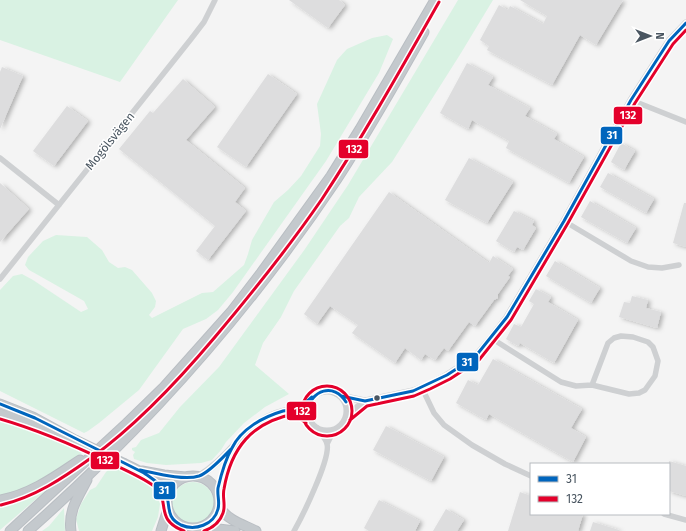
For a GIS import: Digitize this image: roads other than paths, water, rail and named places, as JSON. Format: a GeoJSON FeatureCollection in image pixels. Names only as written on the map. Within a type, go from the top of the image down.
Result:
{"type":"FeatureCollection","features":[{"type":"Feature","properties":{"kind":"highway"},"geometry":{"type":"LineString","coordinates":[[10,531],[164,387],[231,312],[331,176],[435,0]]}},
{"type":"Feature","properties":{"kind":"highway"},"geometry":{"type":"LineString","coordinates":[[28,531],[92,472],[205,353],[267,276],[298,235],[349,159],[442,0]]}},
{"type":"Feature","properties":{"kind":"highway"},"geometry":{"type":"LineString","coordinates":[[0,404],[33,417],[75,440],[135,469],[160,485],[168,497]]}},
{"type":"Feature","properties":{"kind":"highway"},"geometry":{"type":"LineString","coordinates":[[0,414],[75,440]]}},
{"type":"Feature","properties":{"kind":"highway"},"geometry":{"type":"LineString","coordinates":[[0,500],[18,496],[48,481],[106,442]]}},
{"type":"Feature","properties":{"kind":"highway"},"geometry":{"type":"LineString","coordinates":[[135,469],[186,477],[199,476],[213,485],[218,492],[220,500],[218,512],[211,522],[202,527]]}},
{"type":"Feature","properties":{"kind":"highway"},"geometry":{"type":"LineString","coordinates":[[71,531],[71,511],[92,472]]}},
{"type":"Feature","properties":{"kind":"highway"},"geometry":{"type":"LineString","coordinates":[[161,531],[168,509],[168,497],[172,487],[186,477]]}},
{"type":"Feature","properties":{"kind":"highway"},"geometry":{"type":"LineString","coordinates":[[219,507],[231,520],[256,531]]}},
{"type":"Feature","properties":{"kind":"highway"},"geometry":{"type":"LineString","coordinates":[[168,509],[174,520],[183,529],[202,527],[235,531]]}},
{"type":"Feature","properties":{"kind":"street","name":"Mogölsvägen"},"geometry":{"type":"LineString","coordinates":[[0,279],[195,34],[204,22],[215,0]]}},
{"type":"Feature","properties":{"kind":"street"},"geometry":{"type":"LineString","coordinates":[[199,476],[214,466],[248,430],[261,420],[280,412],[295,409],[318,393],[328,390],[341,396],[366,401],[402,394],[422,388],[447,375],[475,357],[506,317],[564,221],[631,100],[677,31],[686,23]]}},
{"type":"Feature","properties":{"kind":"street"},"geometry":{"type":"LineString","coordinates":[[631,100],[686,122]]}},
{"type":"Feature","properties":{"kind":"street"},"geometry":{"type":"LineString","coordinates":[[0,158],[59,205]]}},
{"type":"Feature","properties":{"kind":"street"},"geometry":{"type":"LineString","coordinates":[[564,221],[631,261],[648,267],[662,268],[679,265]]}},
{"type":"Feature","properties":{"kind":"street"},"geometry":{"type":"LineString","coordinates":[[491,338],[561,382],[576,386],[592,385],[630,394],[639,393],[645,390],[655,376],[658,361],[653,347],[648,342],[633,336],[621,336],[614,338],[608,343],[592,385]]}},
{"type":"Feature","properties":{"kind":"street"},"geometry":{"type":"LineString","coordinates":[[422,388],[434,413],[444,425],[472,445],[530,476]]}},
{"type":"Feature","properties":{"kind":"street"},"geometry":{"type":"LineString","coordinates":[[317,428],[325,431],[334,430],[343,425],[347,416],[347,405],[341,396]]}},
{"type":"Feature","properties":{"kind":"street"},"geometry":{"type":"LineString","coordinates":[[309,419],[307,408],[312,397]]}},
{"type":"Feature","properties":{"kind":"street"},"geometry":{"type":"LineString","coordinates":[[347,416],[366,401]]}},
{"type":"Feature","properties":{"kind":"street"},"geometry":{"type":"LineString","coordinates":[[295,409],[309,419],[317,428],[327,444]]}},
{"type":"Feature","properties":{"kind":"street"},"geometry":{"type":"LineString","coordinates":[[294,531],[305,510],[322,469],[326,457],[327,444],[334,430]]}},
{"type":"Feature","properties":{"kind":"street"},"geometry":{"type":"LineString","coordinates":[[218,492],[233,446]]}},
{"type":"Feature","properties":{"kind":"street"},"geometry":{"type":"LineString","coordinates":[[668,515],[686,520]]}}]}
